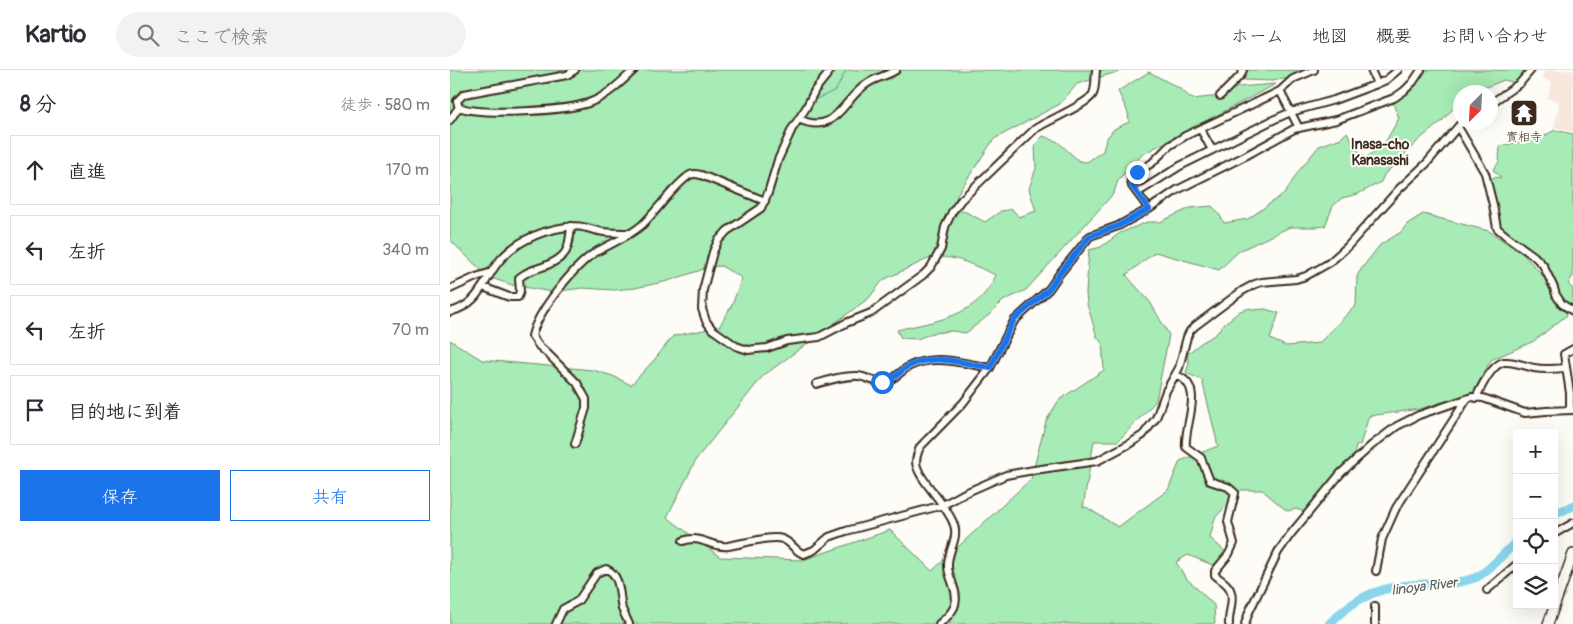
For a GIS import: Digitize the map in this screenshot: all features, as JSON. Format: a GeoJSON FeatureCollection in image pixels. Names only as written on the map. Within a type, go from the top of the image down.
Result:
{"type":"FeatureCollection","features":[{"type":"Feature","properties":{"kind":"highway"},"geometry":{"type":"LineString","coordinates":[[1548,624],[1573,554]]}},
{"type":"Feature","properties":{"kind":"street"},"geometry":{"type":"LineString","coordinates":[[459,107],[457,101],[464,94],[567,75],[575,70]]}},
{"type":"Feature","properties":{"kind":"street"},"geometry":{"type":"LineString","coordinates":[[459,107],[500,112],[564,109],[592,102],[605,94],[634,70]]}},
{"type":"Feature","properties":{"kind":"street"},"geometry":{"type":"LineString","coordinates":[[831,70],[792,129],[778,160],[762,208],[728,231],[718,241],[708,264],[703,290],[702,309],[706,321],[732,344],[748,350],[767,348],[787,341],[809,340],[819,337],[871,313],[923,275],[935,262],[941,249],[945,227],[952,212],[961,200],[1035,129],[1044,122],[1090,98],[1094,89],[1096,70]]}},
{"type":"Feature","properties":{"kind":"street"},"geometry":{"type":"LineString","coordinates":[[799,118],[818,124],[830,119],[866,84],[896,70]]}},
{"type":"Feature","properties":{"kind":"street"},"geometry":{"type":"LineString","coordinates":[[1220,96],[1241,75],[1243,70]]}},
{"type":"Feature","properties":{"kind":"street"},"geometry":{"type":"LineString","coordinates":[[1149,209],[1131,182],[1137,172],[1152,163],[1169,146],[1185,136],[1280,91],[1293,79],[1314,70]]}},
{"type":"Feature","properties":{"kind":"street"},"geometry":{"type":"LineString","coordinates":[[1371,70],[1377,84]]}},
{"type":"Feature","properties":{"kind":"street"},"geometry":{"type":"LineString","coordinates":[[1137,193],[1180,166],[1291,112],[1334,100],[1377,84],[1386,80],[1398,70]]}},
{"type":"Feature","properties":{"kind":"street"},"geometry":{"type":"LineString","coordinates":[[939,624],[949,616],[956,605],[957,596],[949,576],[948,565],[956,534],[950,515],[916,464],[917,456],[920,448],[963,403],[990,368],[1014,320],[1049,289],[1090,236],[1118,226],[1149,209],[1177,190],[1284,134],[1298,128],[1336,120],[1394,98],[1413,82],[1421,70]]}},
{"type":"Feature","properties":{"kind":"street"},"geometry":{"type":"LineString","coordinates":[[1498,98],[1520,83],[1531,70]]}},
{"type":"Feature","properties":{"kind":"street"},"geometry":{"type":"LineString","coordinates":[[1280,91],[1298,128]]}},
{"type":"Feature","properties":{"kind":"street"},"geometry":{"type":"LineString","coordinates":[[450,120],[459,107]]}},
{"type":"Feature","properties":{"kind":"street"},"geometry":{"type":"LineString","coordinates":[[1201,130],[1212,150]]}},
{"type":"Feature","properties":{"kind":"street"},"geometry":{"type":"LineString","coordinates":[[682,541],[696,538],[717,546],[728,546],[780,538],[788,542],[797,552],[804,554],[814,550],[829,538],[846,531],[943,505],[979,486],[1006,475],[1091,462],[1103,458],[1143,435],[1150,428],[1160,410],[1166,391],[1176,375],[1187,337],[1195,326],[1242,291],[1255,284],[1296,279],[1329,264],[1347,248],[1399,189],[1426,164],[1456,130]]}},
{"type":"Feature","properties":{"kind":"street"},"geometry":{"type":"LineString","coordinates":[[1463,130],[1485,173],[1497,228],[1543,265],[1556,295],[1562,304],[1573,311]]}},
{"type":"Feature","properties":{"kind":"street"},"geometry":{"type":"LineString","coordinates":[[574,444],[586,408],[586,399],[577,383],[547,352],[534,342],[532,334],[538,320],[556,293],[584,260],[632,233],[682,181],[693,174],[701,175],[765,201]]}},
{"type":"Feature","properties":{"kind":"street"},"geometry":{"type":"LineString","coordinates":[[450,312],[468,305],[474,300],[495,267],[514,247],[532,237],[549,230],[571,226],[589,227],[611,233],[632,233]]}},
{"type":"Feature","properties":{"kind":"street"},"geometry":{"type":"LineString","coordinates":[[483,287],[509,297],[518,297],[520,291],[519,278],[555,262],[567,250],[571,226]]}},
{"type":"Feature","properties":{"kind":"street"},"geometry":{"type":"LineString","coordinates":[[450,289],[492,272]]}},
{"type":"Feature","properties":{"kind":"street"},"geometry":{"type":"LineString","coordinates":[[1245,624],[1278,552],[1307,513],[1342,472],[1372,445],[1397,426],[1419,414],[1467,399],[1483,398],[1526,413],[1546,410],[1572,410],[1564,354],[1573,349]]}},
{"type":"Feature","properties":{"kind":"street"},"geometry":{"type":"LineString","coordinates":[[816,384],[850,376],[860,376],[886,382],[910,366],[937,359],[990,368]]}},
{"type":"Feature","properties":{"kind":"street"},"geometry":{"type":"LineString","coordinates":[[1476,398],[1480,388],[1494,367],[1502,362],[1514,362],[1537,369],[1566,368]]}},
{"type":"Feature","properties":{"kind":"street"},"geometry":{"type":"LineString","coordinates":[[1176,375],[1184,379],[1191,392],[1186,447],[1201,458],[1210,481],[1228,487],[1235,493],[1228,522],[1234,543],[1230,554],[1215,572],[1217,577],[1228,586],[1232,593],[1229,624]]}},
{"type":"Feature","properties":{"kind":"street"},"geometry":{"type":"LineString","coordinates":[[1376,571],[1382,539],[1396,508],[1467,399]]}},
{"type":"Feature","properties":{"kind":"street"},"geometry":{"type":"LineString","coordinates":[[1558,531],[1573,522]]}},
{"type":"Feature","properties":{"kind":"street"},"geometry":{"type":"LineString","coordinates":[[1487,590],[1513,567]]}},
{"type":"Feature","properties":{"kind":"street"},"geometry":{"type":"LineString","coordinates":[[556,624],[562,611],[578,601],[597,573],[606,569],[612,572],[616,578],[623,612],[629,624]]}},
{"type":"Feature","properties":{"kind":"street"},"geometry":{"type":"LineString","coordinates":[[1375,606],[1375,624]]}},
{"type":"Feature","properties":{"kind":"shaded area"},"geometry":{"type":"Polygon","coordinates":[[[1545,70],[1573,70],[1573,132],[1554,127],[1559,106],[1558,102],[1547,98],[1552,83],[1542,78],[1545,70]]]}},
{"type":"Feature","properties":{"kind":"green space"},"geometry":{"type":"Polygon","coordinates":[[[450,70],[1124,70],[1077,84],[1060,104],[994,139],[958,193],[948,220],[955,211],[964,211],[985,222],[1001,211],[1012,209],[1019,217],[1036,211],[1029,189],[1036,168],[1035,144],[1043,136],[1058,142],[1079,161],[1087,162],[1103,151],[1106,139],[1114,129],[1129,122],[1128,113],[1118,91],[1149,72],[1179,88],[1192,99],[1220,96],[1238,87],[1276,84],[1143,154],[1118,180],[1114,193],[1026,290],[1003,301],[966,333],[952,331],[933,333],[917,339],[901,338],[897,330],[941,320],[967,309],[988,289],[996,275],[954,259],[942,258],[935,262],[945,227],[932,257],[883,280],[869,298],[763,376],[697,458],[667,517],[720,557],[803,560],[890,530],[932,571],[1031,479],[1046,421],[1059,400],[1104,370],[1102,343],[1097,337],[1087,304],[1089,250],[1101,247],[1120,233],[1147,222],[1160,222],[1190,208],[1212,206],[1224,223],[1248,219],[1285,193],[1298,172],[1319,146],[1341,138],[1347,132],[1355,147],[1366,158],[1386,141],[1399,118],[1393,104],[1417,80],[1422,70],[1527,70],[1516,83],[1504,80],[1492,85],[1453,85],[1453,109],[1442,121],[1420,139],[1384,175],[1381,182],[1358,194],[1342,198],[1333,206],[1325,226],[1290,227],[1239,251],[1219,270],[1155,252],[1126,275],[1150,302],[1169,335],[1156,401],[1118,441],[1094,441],[1083,508],[1086,507],[1118,527],[1168,490],[1180,461],[1218,446],[1202,380],[1186,373],[1189,363],[1187,354],[1216,334],[1224,324],[1240,311],[1250,308],[1254,310],[1265,309],[1279,313],[1270,339],[1286,346],[1319,343],[1356,305],[1357,276],[1380,245],[1401,232],[1407,224],[1423,214],[1489,231],[1523,254],[1544,277],[1567,315],[1534,341],[1491,360],[1469,397],[1446,401],[1420,409],[1369,416],[1360,445],[1356,445],[1354,456],[1334,482],[1318,494],[1305,512],[1296,509],[1287,511],[1262,490],[1241,490],[1215,518],[1210,538],[1227,553],[1215,566],[1188,555],[1176,562],[1185,577],[1214,605],[1215,624],[450,624],[450,340],[482,360],[593,370],[613,376],[631,385],[673,336],[719,327],[732,305],[742,278],[721,266],[710,267],[668,281],[635,288],[614,290],[582,288],[552,292],[512,285],[488,277],[450,240],[450,70]]]}},
{"type":"Feature","properties":{"kind":"green space"},"geometry":{"type":"Polygon","coordinates":[[[1237,70],[1305,70],[1288,78],[1273,81],[1244,80],[1237,70]]]}},
{"type":"Feature","properties":{"kind":"green space"},"geometry":{"type":"Polygon","coordinates":[[[1555,130],[1573,134],[1573,276],[1568,284],[1573,289],[1573,305],[1560,301],[1540,262],[1497,228],[1489,186],[1492,178],[1501,177],[1493,170],[1499,162],[1500,146],[1542,137],[1555,130]]]}},
{"type":"Feature","properties":{"kind":"waterway"},"geometry":{"type":"LineString","coordinates":[[812,101],[836,90],[846,70]]}},
{"type":"Feature","properties":{"kind":"waterway","name":"Iinoya River"},"geometry":{"type":"LineString","coordinates":[[1558,512],[1573,506]]}},
{"type":"Feature","properties":{"kind":"waterway","name":"Iinoya River"},"geometry":{"type":"LineString","coordinates":[[1329,624],[1350,606],[1384,589],[1410,585],[1444,584],[1477,577],[1492,566],[1513,545]]}},
{"type":"Feature","properties":{"kind":"place","name":"實相寺"},"geometry":{"type":"Point","coordinates":[1524,113]}},
{"type":"Feature","properties":{"kind":"district","name":"Inasa-cho Kanasashi"},"geometry":{"type":"Point","coordinates":[1380,152]}},
{"type":"Feature","properties":{"kind":"route"},"geometry":{"type":"LineString","coordinates":[[882,382],[886,382],[910,366],[937,359],[990,368],[1014,320],[1049,289],[1090,236],[1118,226],[1149,209],[1132,186],[1131,180],[1137,172]]}}]}
